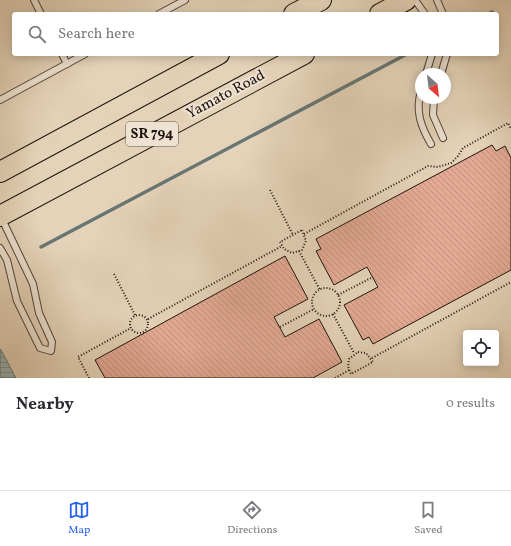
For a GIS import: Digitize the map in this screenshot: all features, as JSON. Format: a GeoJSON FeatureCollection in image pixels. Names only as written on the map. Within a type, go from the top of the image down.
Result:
{"type":"FeatureCollection","features":[{"type":"Feature","properties":{"kind":"main road"},"geometry":{"type":"LineString","coordinates":[[298,12],[321,0]]}},
{"type":"Feature","properties":{"kind":"main road"},"geometry":{"type":"LineString","coordinates":[[384,12],[406,0]]}},
{"type":"Feature","properties":{"kind":"main road","name":"SR 794"},"geometry":{"type":"LineString","coordinates":[[0,172],[215,56]]}},
{"type":"Feature","properties":{"kind":"main road","name":"Yamato Road"},"geometry":{"type":"LineString","coordinates":[[0,216],[300,56]]}},
{"type":"Feature","properties":{"kind":"lane"},"geometry":{"type":"LineString","coordinates":[[34,0],[40,12]]}},
{"type":"Feature","properties":{"kind":"lane"},"geometry":{"type":"LineString","coordinates":[[163,12],[185,0]]}},
{"type":"Feature","properties":{"kind":"lane"},"geometry":{"type":"LineString","coordinates":[[415,0],[424,12]]}},
{"type":"Feature","properties":{"kind":"lane"},"geometry":{"type":"LineString","coordinates":[[437,0],[442,12]]}},
{"type":"Feature","properties":{"kind":"lane"},"geometry":{"type":"LineString","coordinates":[[63,56],[67,64]]}},
{"type":"Feature","properties":{"kind":"lane"},"geometry":{"type":"LineString","coordinates":[[0,100],[81,56]]}},
{"type":"Feature","properties":{"kind":"lane"},"geometry":{"type":"LineString","coordinates":[[428,68],[431,56]]}},
{"type":"Feature","properties":{"kind":"lane"},"geometry":{"type":"LineString","coordinates":[[443,68],[446,56]]}},
{"type":"Feature","properties":{"kind":"lane"},"geometry":{"type":"LineString","coordinates":[[418,104],[419,117],[431,144]]}},
{"type":"Feature","properties":{"kind":"lane"},"geometry":{"type":"LineString","coordinates":[[433,104],[433,115],[443,138]]}},
{"type":"Feature","properties":{"kind":"lane"},"geometry":{"type":"LineString","coordinates":[[0,216],[33,284],[39,313],[52,342],[51,351],[40,348],[16,301],[7,260],[0,248]]}},
{"type":"Feature","properties":{"kind":"path"},"geometry":{"type":"LineString","coordinates":[[304,234],[428,166],[438,167],[451,163],[463,148],[508,123],[511,129]]}},
{"type":"Feature","properties":{"kind":"path"},"geometry":{"type":"LineString","coordinates":[[270,190],[293,235]]}},
{"type":"Feature","properties":{"kind":"path"},"geometry":{"type":"LineString","coordinates":[[302,230],[305,244],[299,251],[289,252],[280,242],[293,235],[302,230]]}},
{"type":"Feature","properties":{"kind":"path"},"geometry":{"type":"LineString","coordinates":[[148,319],[282,246]]}},
{"type":"Feature","properties":{"kind":"path"},"geometry":{"type":"LineString","coordinates":[[299,251],[320,290]]}},
{"type":"Feature","properties":{"kind":"path"},"geometry":{"type":"LineString","coordinates":[[114,274],[135,315]]}},
{"type":"Feature","properties":{"kind":"path"},"geometry":{"type":"LineString","coordinates":[[338,295],[373,277]]}},
{"type":"Feature","properties":{"kind":"path"},"geometry":{"type":"LineString","coordinates":[[372,358],[511,282]]}},
{"type":"Feature","properties":{"kind":"path"},"geometry":{"type":"LineString","coordinates":[[328,288],[338,295],[340,306],[333,314],[322,315],[314,309],[314,296],[320,290],[328,288]]}},
{"type":"Feature","properties":{"kind":"path"},"geometry":{"type":"LineString","coordinates":[[280,327],[314,309]]}},
{"type":"Feature","properties":{"kind":"path"},"geometry":{"type":"LineString","coordinates":[[333,314],[354,353]]}},
{"type":"Feature","properties":{"kind":"path"},"geometry":{"type":"LineString","coordinates":[[135,315],[142,315],[148,319],[149,325],[144,332],[135,332],[131,328],[130,322],[135,315]]}},
{"type":"Feature","properties":{"kind":"path"},"geometry":{"type":"LineString","coordinates":[[89,378],[78,357],[131,328]]}},
{"type":"Feature","properties":{"kind":"path"},"geometry":{"type":"LineString","coordinates":[[354,353],[366,353],[374,362],[351,374],[349,370],[349,359],[354,353]]}},
{"type":"Feature","properties":{"kind":"path"},"geometry":{"type":"LineString","coordinates":[[335,378],[349,370]]}},
{"type":"Feature","properties":{"kind":"water"},"geometry":{"type":"Polygon","coordinates":[[[0,349],[1,350],[16,378],[0,378],[0,349]]]}},
{"type":"Feature","properties":{"kind":"building"},"geometry":{"type":"Polygon","coordinates":[[[492,145],[496,151],[505,146],[511,158],[511,270],[373,344],[369,337],[363,340],[344,305],[378,287],[367,267],[334,285],[316,251],[321,249],[316,239],[492,145]]]}},
{"type":"Feature","properties":{"kind":"building"},"geometry":{"type":"Polygon","coordinates":[[[285,256],[308,299],[274,317],[285,337],[319,319],[342,362],[313,378],[105,378],[95,360],[285,256]]]}},
{"type":"Feature","properties":{"kind":"waterway"},"geometry":{"type":"LineString","coordinates":[[41,247],[403,56]]}}]}
